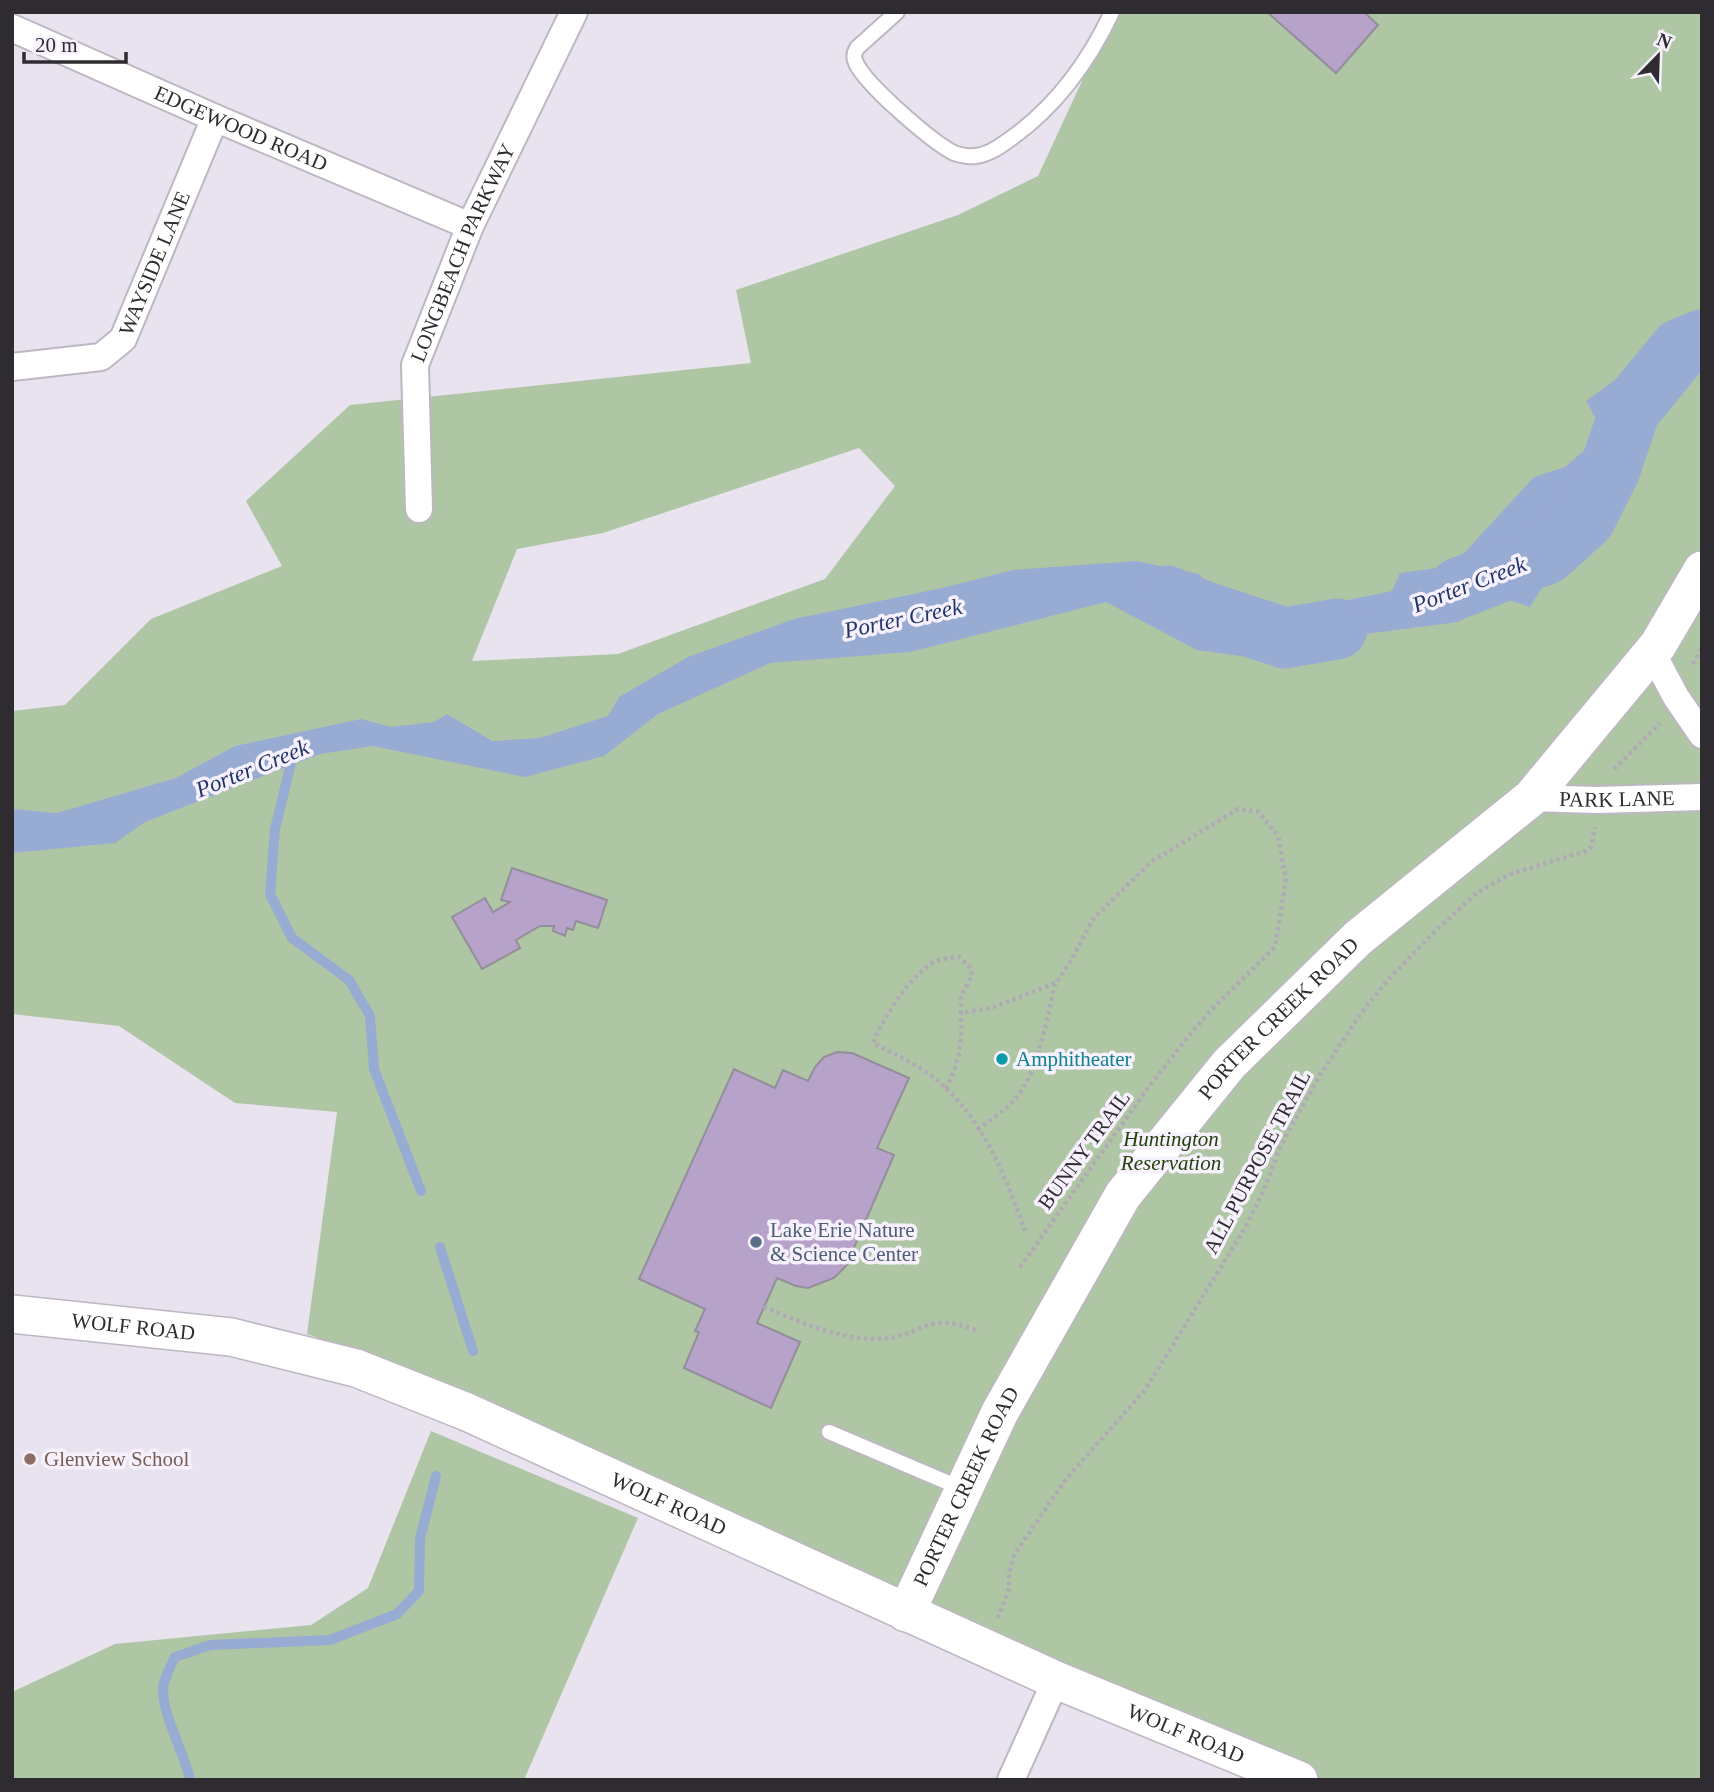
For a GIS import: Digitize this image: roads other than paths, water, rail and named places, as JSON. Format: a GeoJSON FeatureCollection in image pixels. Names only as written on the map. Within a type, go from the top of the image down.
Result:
{"type":"FeatureCollection","features":[{"type":"Feature","properties":{"kind":"street","name":"LONGBEACH PARKWAY"},"geometry":{"type":"LineString","coordinates":[[419,509],[415,365],[470,226],[574,12]]}},
{"type":"Feature","properties":{"kind":"street","name":"EDGEWOOD ROAD"},"geometry":{"type":"LineString","coordinates":[[12,28],[470,226]]}},
{"type":"Feature","properties":{"kind":"street","name":"WAYSIDE LANE"},"geometry":{"type":"LineString","coordinates":[[12,367],[101,357],[123,339],[215,118]]}},
{"type":"Feature","properties":{"kind":"street","name":"PORTER CREEK ROAD"},"geometry":{"type":"LineString","coordinates":[[906,1613],[1000,1412],[1123,1195],[1229,1065],[1358,938],[1531,798],[1652,652],[1702,569]]}},
{"type":"Feature","properties":{"kind":"street"},"geometry":{"type":"LineString","coordinates":[[1652,652],[1676,697],[1702,735]]}},
{"type":"Feature","properties":{"kind":"street","name":"PARK LANE"},"geometry":{"type":"LineString","coordinates":[[1531,798],[1597,800],[1702,797]]}},
{"type":"Feature","properties":{"kind":"street","name":"WOLF ROAD"},"geometry":{"type":"LineString","coordinates":[[12,1314],[230,1337],[356,1368],[467,1412],[1056,1680],[1299,1780]]}},
{"type":"Feature","properties":{"kind":"street"},"geometry":{"type":"LineString","coordinates":[[1011,1780],[1056,1680]]}},
{"type":"Feature","properties":{"kind":"lane"},"geometry":{"type":"LineString","coordinates":[[897,12],[857,48],[855,61],[864,75],[913,123],[956,154],[974,157],[1001,146],[1035,120],[1077,73],[1094,48],[1112,12]]}},
{"type":"Feature","properties":{"kind":"lane"},"geometry":{"type":"LineString","coordinates":[[829,1432],[964,1490]]}},
{"type":"Feature","properties":{"kind":"water"},"geometry":{"type":"Polygon","coordinates":[[[1702,317],[1702,350],[1669,379],[1649,430],[1534,542],[1544,584],[1530,607],[1503,598],[1458,622],[1327,639],[1276,661],[1197,650],[1106,602],[910,652],[770,663],[658,714],[604,756],[525,777],[373,746],[320,754],[145,822],[115,843],[12,853],[12,809],[57,813],[176,778],[235,746],[361,719],[391,727],[434,722],[447,714],[492,741],[540,738],[608,716],[619,697],[688,657],[794,619],[1013,570],[1136,561],[1199,574],[1248,628],[1287,625],[1290,612],[1392,591],[1400,573],[1452,566],[1534,477],[1565,467],[1604,433],[1586,401],[1702,317]]]}},
{"type":"Feature","properties":{"kind":"waterway","name":"Porter Creek"},"geometry":{"type":"LineString","coordinates":[[1459,588],[1546,554],[1585,519],[1610,469],[1630,410],[1680,349],[1702,340]]}},
{"type":"Feature","properties":{"kind":"waterway","name":"Porter Creek"},"geometry":{"type":"LineString","coordinates":[[1167,596],[1205,612],[1285,638],[1337,629]]}},
{"type":"Feature","properties":{"kind":"waterway"},"geometry":{"type":"LineString","coordinates":[[293,755],[275,829],[270,894],[292,938],[349,980],[370,1016],[374,1069],[421,1191]]}},
{"type":"Feature","properties":{"kind":"waterway"},"geometry":{"type":"LineString","coordinates":[[440,1247],[473,1351]]}},
{"type":"Feature","properties":{"kind":"waterway"},"geometry":{"type":"LineString","coordinates":[[190,1780],[168,1718],[163,1693],[165,1680],[175,1657],[210,1645],[330,1640],[397,1614],[419,1591],[420,1539],[436,1476]]}},
{"type":"Feature","properties":{"kind":"place","name":"Amphitheater"},"geometry":{"type":"Point","coordinates":[1002,1059]}},
{"type":"Feature","properties":{"kind":"place","name":"Lake Erie Nature & Science Center"},"geometry":{"type":"Point","coordinates":[756,1242]}},
{"type":"Feature","properties":{"kind":"place","name":"Glenview School"},"geometry":{"type":"Point","coordinates":[30,1459]}},
{"type":"Feature","properties":{"kind":"park label","name":"Huntington Reservation"},"geometry":{"type":"Point","coordinates":[1171,1151]}}]}
